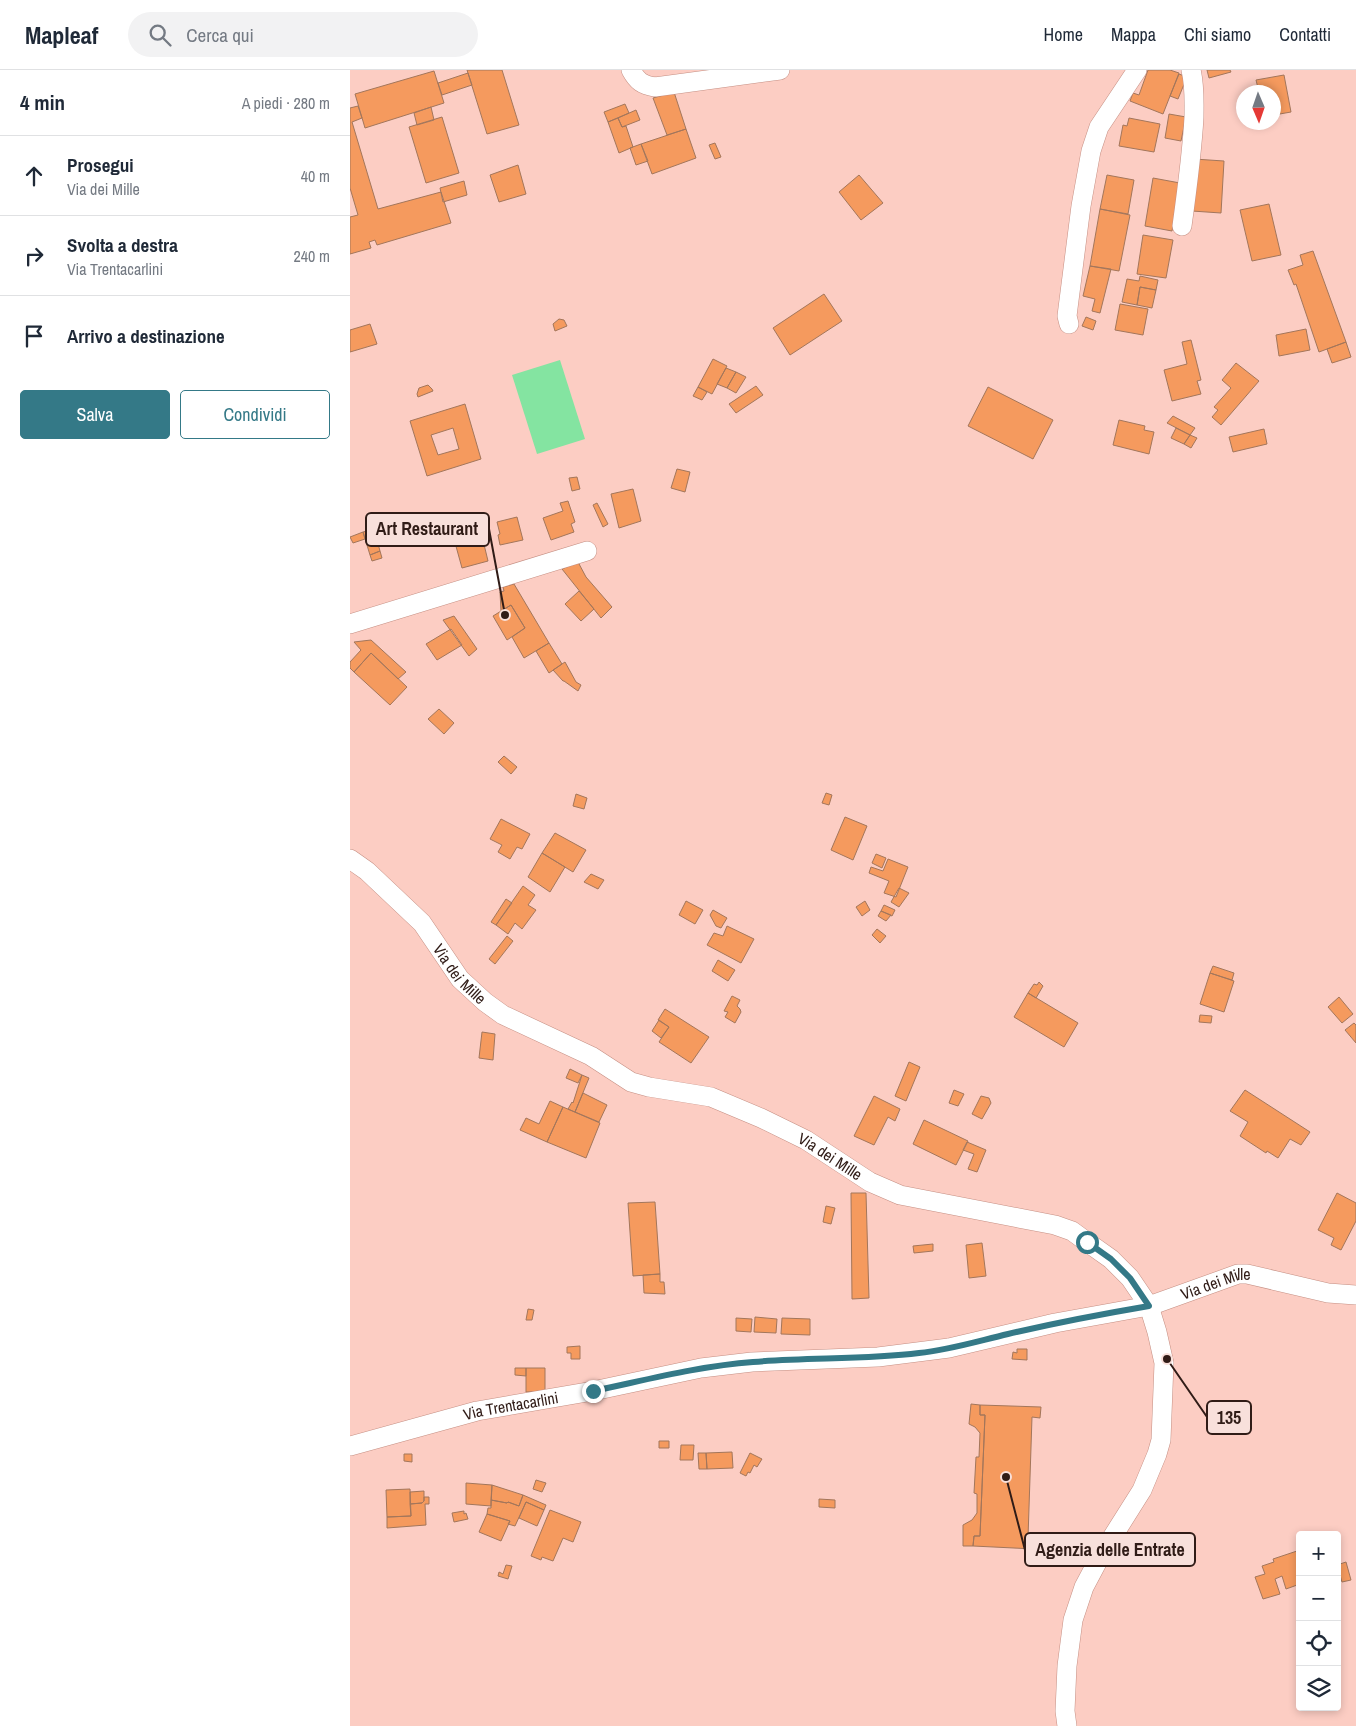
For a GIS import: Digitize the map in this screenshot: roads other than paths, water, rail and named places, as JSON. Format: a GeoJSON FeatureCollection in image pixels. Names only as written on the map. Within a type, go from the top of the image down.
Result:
{"type":"FeatureCollection","features":[{"type":"Feature","properties":{"kind":"street"},"geometry":{"type":"LineString","coordinates":[[631,70],[636,79],[645,86],[655,87],[780,70]]}},
{"type":"Feature","properties":{"kind":"street"},"geometry":{"type":"LineString","coordinates":[[1068,324],[1067,316],[1081,206],[1091,151],[1099,127],[1137,70]]}},
{"type":"Feature","properties":{"kind":"street"},"geometry":{"type":"LineString","coordinates":[[1182,226],[1193,142],[1194,88],[1191,70]]}},
{"type":"Feature","properties":{"kind":"street"},"geometry":{"type":"LineString","coordinates":[[350,624],[587,550]]}},
{"type":"Feature","properties":{"kind":"street","name":"Via dei Mille"},"geometry":{"type":"LineString","coordinates":[[350,859],[367,871],[422,923],[460,979],[485,1002],[503,1015],[591,1056],[631,1082],[649,1087],[711,1097],[761,1118],[806,1140],[870,1182],[900,1195],[1056,1225],[1072,1231],[1111,1259],[1130,1278],[1149,1306],[1238,1274],[1247,1274],[1328,1293],[1356,1295]]}},
{"type":"Feature","properties":{"kind":"street"},"geometry":{"type":"LineString","coordinates":[[1067,1726],[1065,1711],[1067,1666],[1073,1620],[1084,1587],[1100,1555],[1142,1490],[1161,1440],[1164,1363],[1158,1332],[1149,1306]]}},
{"type":"Feature","properties":{"kind":"street","name":"Via Trentacarlini"},"geometry":{"type":"LineString","coordinates":[[350,1446],[476,1411],[593,1391],[701,1368],[752,1362],[878,1357],[920,1353],[1149,1306]]}},
{"type":"Feature","properties":{"kind":"place","name":"Art Restaurant"},"geometry":{"type":"Point","coordinates":[505,615]}},
{"type":"Feature","properties":{"kind":"place","name":"135"},"geometry":{"type":"Point","coordinates":[1167,1359]}},
{"type":"Feature","properties":{"kind":"place","name":"Agenzia delle Entrate"},"geometry":{"type":"Point","coordinates":[1006,1477]}}]}
